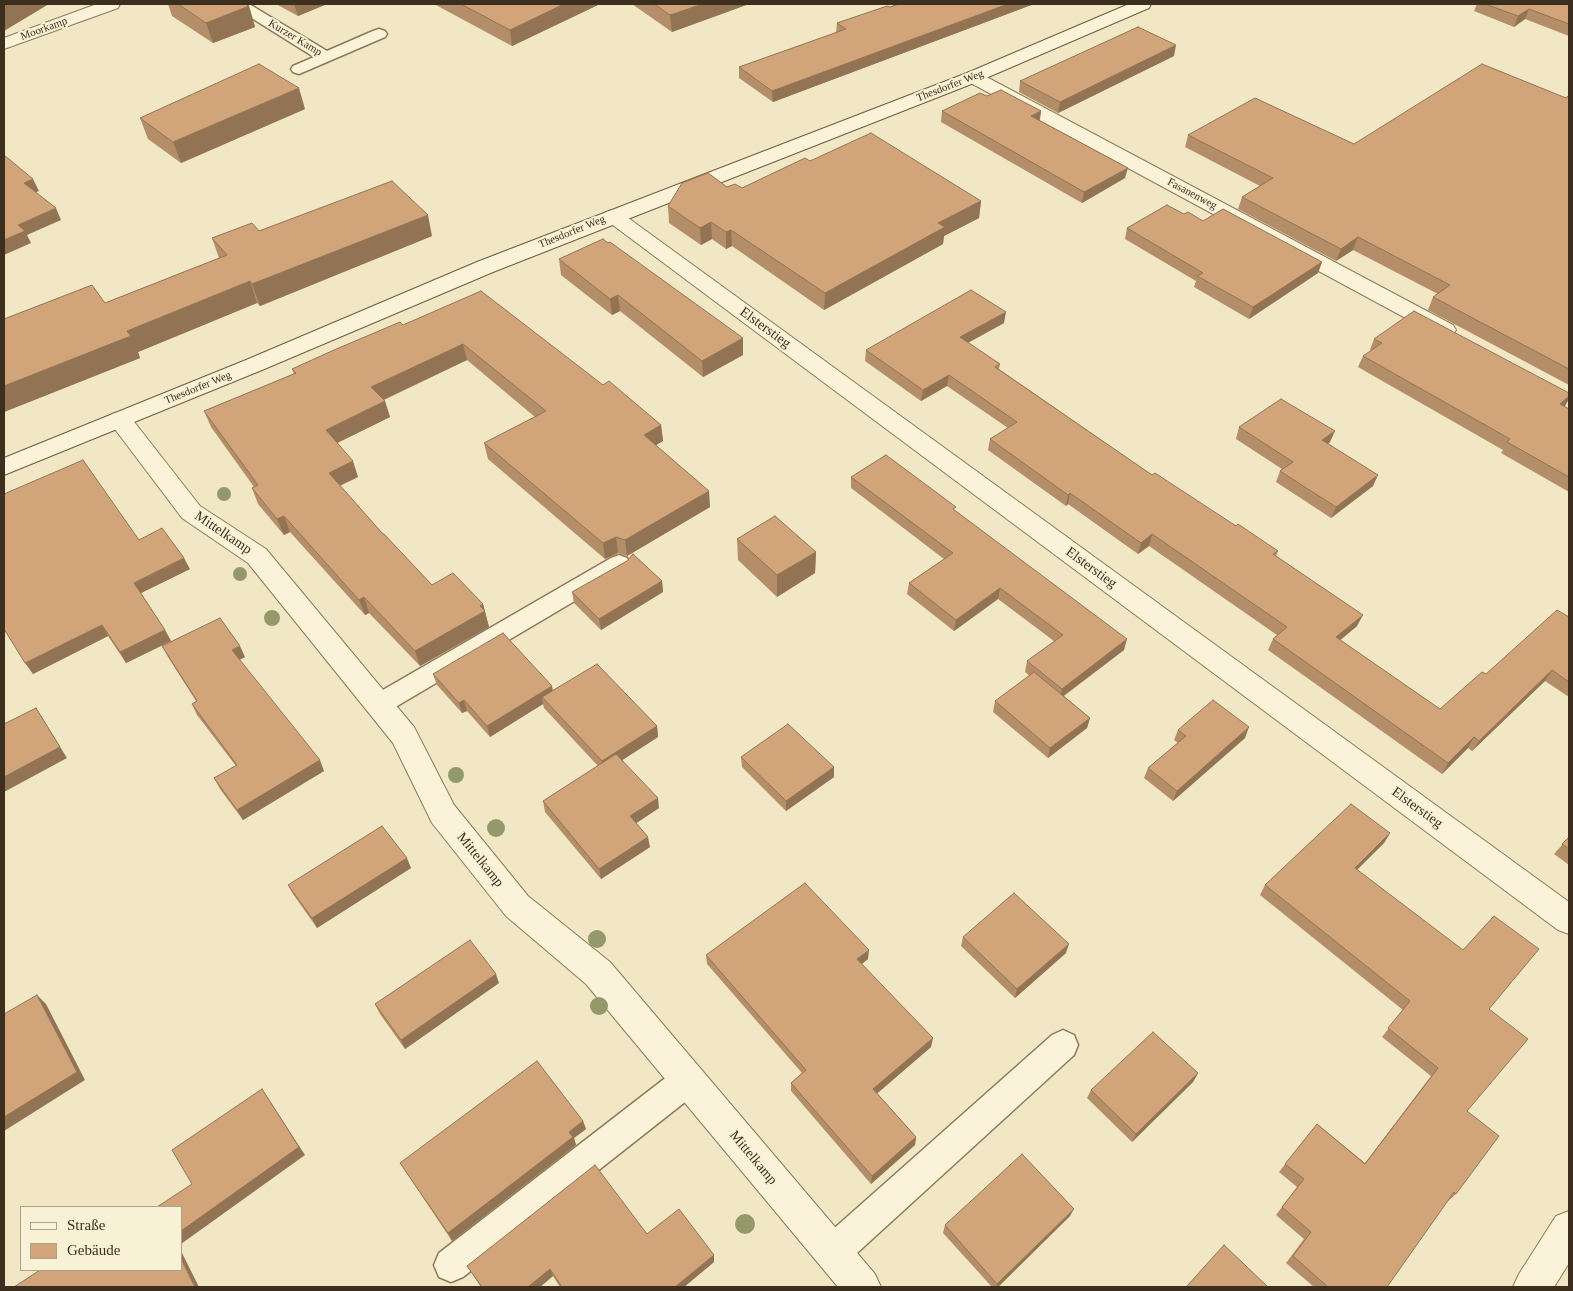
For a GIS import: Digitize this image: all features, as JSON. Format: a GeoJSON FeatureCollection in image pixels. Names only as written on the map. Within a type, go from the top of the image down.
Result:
{"type":"FeatureCollection","features":[{"type":"Feature","properties":{"kind":"street","name":"Moorkamp"},"geometry":{"type":"LineString","coordinates":[[4,44],[112,4]]}},
{"type":"Feature","properties":{"kind":"street","name":"Thesdorfer Weg"},"geometry":{"type":"LineString","coordinates":[[4,467],[485,267],[973,77],[1143,4]]}},
{"type":"Feature","properties":{"kind":"street","name":"Fasanenweg"},"geometry":{"type":"LineString","coordinates":[[973,77],[1465,341]]}},
{"type":"Feature","properties":{"kind":"street","name":"Elsterstieg"},"geometry":{"type":"LineString","coordinates":[[612,216],[1569,920]]}},
{"type":"Feature","properties":{"kind":"street","name":"Mittelkamp"},"geometry":{"type":"LineString","coordinates":[[120,420],[191,512],[257,556],[404,735],[444,814],[517,906],[598,973],[862,1287]]}},
{"type":"Feature","properties":{"kind":"street"},"geometry":{"type":"LineString","coordinates":[[1532,1287],[1569,1229]]}},
{"type":"Feature","properties":{"kind":"lane","name":"Kurzer Kamp"},"geometry":{"type":"LineString","coordinates":[[239,4],[326,57]]}},
{"type":"Feature","properties":{"kind":"lane"},"geometry":{"type":"LineString","coordinates":[[299,69],[379,34]]}},
{"type":"Feature","properties":{"kind":"lane"},"geometry":{"type":"LineString","coordinates":[[378,705],[619,564]]}},
{"type":"Feature","properties":{"kind":"lane"},"geometry":{"type":"LineString","coordinates":[[833,1252],[1062,1046]]}},
{"type":"Feature","properties":{"kind":"lane"},"geometry":{"type":"LineString","coordinates":[[451,1266],[688,1080]]}},
{"type":"Feature","properties":{"kind":"building"},"geometry":{"type":"Polygon","coordinates":[[[178,4],[245,4],[249,6],[206,23],[178,4]]]}},
{"type":"Feature","properties":{"kind":"building"},"geometry":{"type":"Polygon","coordinates":[[[461,4],[564,4],[510,30],[461,4]]]}},
{"type":"Feature","properties":{"kind":"building"},"geometry":{"type":"Polygon","coordinates":[[[654,4],[703,4],[670,15],[654,4]]]}},
{"type":"Feature","properties":{"kind":"building"},"geometry":{"type":"Polygon","coordinates":[[[899,4],[1008,4],[772,91],[739,67],[846,29],[837,23],[887,6],[899,4]]]}},
{"type":"Feature","properties":{"kind":"building"},"geometry":{"type":"Polygon","coordinates":[[[1485,4],[1569,4],[1569,24],[1529,9],[1518,16],[1485,4]]]}},
{"type":"Feature","properties":{"kind":"building"},"geometry":{"type":"Polygon","coordinates":[[[1138,27],[1176,45],[1060,102],[1020,81],[1138,27]]]}},
{"type":"Feature","properties":{"kind":"building"},"geometry":{"type":"Polygon","coordinates":[[[259,64],[299,88],[173,142],[140,118],[259,64]]]}},
{"type":"Feature","properties":{"kind":"building"},"geometry":{"type":"Polygon","coordinates":[[[1482,64],[1566,98],[1569,95],[1569,369],[1433,297],[1450,285],[1358,237],[1341,249],[1242,197],[1273,178],[1188,135],[1255,98],[1354,144],[1482,64]]]}},
{"type":"Feature","properties":{"kind":"building"},"geometry":{"type":"Polygon","coordinates":[[[1001,90],[1041,111],[1031,116],[1128,168],[1084,192],[942,111],[980,93],[987,96],[1001,90]]]}},
{"type":"Feature","properties":{"kind":"building"},"geometry":{"type":"Polygon","coordinates":[[[871,133],[981,201],[938,223],[945,227],[825,293],[731,230],[726,232],[711,222],[700,228],[668,206],[682,183],[708,173],[727,187],[735,184],[742,188],[805,158],[810,161],[871,133]]]}},
{"type":"Feature","properties":{"kind":"building"},"geometry":{"type":"Polygon","coordinates":[[[4,155],[33,179],[24,183],[56,208],[18,225],[25,231],[4,240],[4,155]]]}},
{"type":"Feature","properties":{"kind":"building"},"geometry":{"type":"Polygon","coordinates":[[[392,181],[428,215],[252,284],[250,281],[127,331],[131,336],[4,386],[4,319],[92,285],[105,303],[227,255],[212,238],[252,223],[259,231],[392,181]]]}},
{"type":"Feature","properties":{"kind":"building"},"geometry":{"type":"Polygon","coordinates":[[[1167,205],[1184,214],[1188,212],[1203,221],[1223,209],[1322,262],[1253,307],[1197,276],[1203,273],[1127,228],[1167,205]]]}},
{"type":"Feature","properties":{"kind":"building"},"geometry":{"type":"Polygon","coordinates":[[[603,239],[608,243],[610,242],[743,338],[702,361],[618,295],[610,299],[559,259],[603,239]]]}},
{"type":"Feature","properties":{"kind":"building"},"geometry":{"type":"Polygon","coordinates":[[[971,290],[1006,312],[960,337],[1000,364],[995,367],[1152,475],[1155,473],[1236,526],[1238,524],[1278,551],[1273,554],[1363,615],[1336,637],[1440,709],[1482,672],[1486,674],[1557,610],[1569,617],[1569,682],[1552,670],[1479,741],[1474,737],[1448,763],[1273,639],[1287,627],[1152,534],[1141,543],[1070,493],[1068,495],[990,439],[1017,422],[949,375],[923,390],[866,350],[971,290]]]}},
{"type":"Feature","properties":{"kind":"building"},"geometry":{"type":"Polygon","coordinates":[[[481,291],[603,385],[609,381],[661,425],[644,435],[709,491],[625,540],[616,537],[603,543],[484,443],[546,411],[463,344],[371,387],[385,401],[326,430],[353,461],[329,473],[383,534],[432,585],[453,573],[483,604],[480,606],[485,611],[415,651],[364,597],[359,600],[284,516],[277,519],[252,488],[258,485],[204,411],[296,373],[292,369],[334,350],[400,322],[403,325],[481,291]]]}},
{"type":"Feature","properties":{"kind":"building"},"geometry":{"type":"Polygon","coordinates":[[[1414,311],[1569,393],[1569,396],[1560,404],[1569,409],[1569,477],[1507,442],[1510,439],[1363,356],[1382,343],[1374,339],[1414,311]]]}},
{"type":"Feature","properties":{"kind":"building"},"geometry":{"type":"Polygon","coordinates":[[[1281,399],[1335,431],[1322,440],[1378,475],[1336,507],[1280,471],[1293,462],[1239,427],[1281,399]]]}},
{"type":"Feature","properties":{"kind":"building"},"geometry":{"type":"Polygon","coordinates":[[[886,455],[956,507],[953,509],[1127,639],[1062,689],[1027,661],[1063,635],[1000,588],[956,620],[909,583],[953,553],[851,477],[886,455]]]}},
{"type":"Feature","properties":{"kind":"building"},"geometry":{"type":"Polygon","coordinates":[[[83,460],[139,540],[162,528],[184,558],[134,583],[165,630],[120,652],[102,625],[25,663],[4,629],[4,494],[83,460]]]}},
{"type":"Feature","properties":{"kind":"building"},"geometry":{"type":"Polygon","coordinates":[[[775,516],[816,552],[777,575],[737,539],[775,516]]]}},
{"type":"Feature","properties":{"kind":"building"},"geometry":{"type":"Polygon","coordinates":[[[633,554],[662,581],[599,619],[572,592],[627,561],[633,554]]]}},
{"type":"Feature","properties":{"kind":"building"},"geometry":{"type":"Polygon","coordinates":[[[220,618],[240,646],[232,650],[320,760],[237,810],[214,778],[237,765],[192,704],[197,701],[162,646],[220,618]]]}},
{"type":"Feature","properties":{"kind":"building"},"geometry":{"type":"Polygon","coordinates":[[[503,633],[552,686],[487,726],[464,700],[459,703],[433,674],[503,633]]]}},
{"type":"Feature","properties":{"kind":"building"},"geometry":{"type":"Polygon","coordinates":[[[597,664],[657,726],[602,761],[542,697],[597,664]]]}},
{"type":"Feature","properties":{"kind":"building"},"geometry":{"type":"Polygon","coordinates":[[[1034,672],[1090,718],[1050,748],[995,701],[1034,672]]]}},
{"type":"Feature","properties":{"kind":"building"},"geometry":{"type":"Polygon","coordinates":[[[1213,700],[1249,727],[1177,791],[1148,768],[1186,736],[1178,730],[1213,700]]]}},
{"type":"Feature","properties":{"kind":"building"},"geometry":{"type":"Polygon","coordinates":[[[36,708],[60,747],[4,777],[4,724],[36,708]]]}},
{"type":"Feature","properties":{"kind":"building"},"geometry":{"type":"Polygon","coordinates":[[[788,724],[834,767],[786,801],[741,757],[788,724]]]}},
{"type":"Feature","properties":{"kind":"building"},"geometry":{"type":"Polygon","coordinates":[[[616,754],[658,798],[630,816],[648,837],[599,869],[543,801],[616,754]]]}},
{"type":"Feature","properties":{"kind":"building"},"geometry":{"type":"Polygon","coordinates":[[[1351,804],[1390,833],[1355,868],[1463,950],[1494,916],[1539,949],[1489,1009],[1528,1039],[1467,1111],[1499,1136],[1456,1194],[1454,1192],[1387,1287],[1328,1287],[1293,1256],[1311,1232],[1282,1207],[1304,1179],[1285,1164],[1317,1124],[1365,1164],[1438,1068],[1388,1028],[1410,1001],[1265,885],[1351,804]]]}},
{"type":"Feature","properties":{"kind":"building"},"geometry":{"type":"Polygon","coordinates":[[[382,826],[407,858],[312,918],[288,885],[382,826]]]}},
{"type":"Feature","properties":{"kind":"building"},"geometry":{"type":"Polygon","coordinates":[[[1569,837],[1569,849],[1562,844],[1569,837]]]}},
{"type":"Feature","properties":{"kind":"building"},"geometry":{"type":"Polygon","coordinates":[[[805,883],[869,950],[857,959],[933,1038],[873,1089],[916,1137],[872,1176],[791,1083],[806,1070],[706,955],[805,883]]]}},
{"type":"Feature","properties":{"kind":"building"},"geometry":{"type":"Polygon","coordinates":[[[1014,893],[1069,944],[1017,989],[963,937],[1014,893]]]}},
{"type":"Feature","properties":{"kind":"building"},"geometry":{"type":"Polygon","coordinates":[[[470,940],[496,974],[401,1040],[375,1004],[470,940]]]}},
{"type":"Feature","properties":{"kind":"building"},"geometry":{"type":"Polygon","coordinates":[[[37,995],[77,1072],[4,1117],[4,1014],[37,995]]]}},
{"type":"Feature","properties":{"kind":"building"},"geometry":{"type":"Polygon","coordinates":[[[1153,1032],[1198,1073],[1136,1134],[1091,1090],[1153,1032]]]}},
{"type":"Feature","properties":{"kind":"building"},"geometry":{"type":"Polygon","coordinates":[[[537,1061],[583,1121],[569,1132],[573,1137],[448,1233],[400,1163],[537,1061]]]}},
{"type":"Feature","properties":{"kind":"building"},"geometry":{"type":"Polygon","coordinates":[[[262,1089],[299,1147],[182,1230],[182,1206],[159,1206],[192,1184],[172,1150],[262,1089]]]}},
{"type":"Feature","properties":{"kind":"building"},"geometry":{"type":"Polygon","coordinates":[[[1022,1154],[1074,1209],[997,1284],[945,1225],[1022,1154]]]}},
{"type":"Feature","properties":{"kind":"building"},"geometry":{"type":"Polygon","coordinates":[[[595,1165],[647,1234],[679,1209],[714,1255],[675,1287],[562,1287],[550,1269],[528,1287],[482,1287],[467,1266],[595,1165]]]}},
{"type":"Feature","properties":{"kind":"building"},"geometry":{"type":"Polygon","coordinates":[[[1224,1245],[1268,1287],[1188,1287],[1224,1245]]]}},
{"type":"Feature","properties":{"kind":"building"},"geometry":{"type":"Polygon","coordinates":[[[182,1261],[195,1287],[14,1287],[38,1271],[182,1271],[182,1261]]]}}]}
